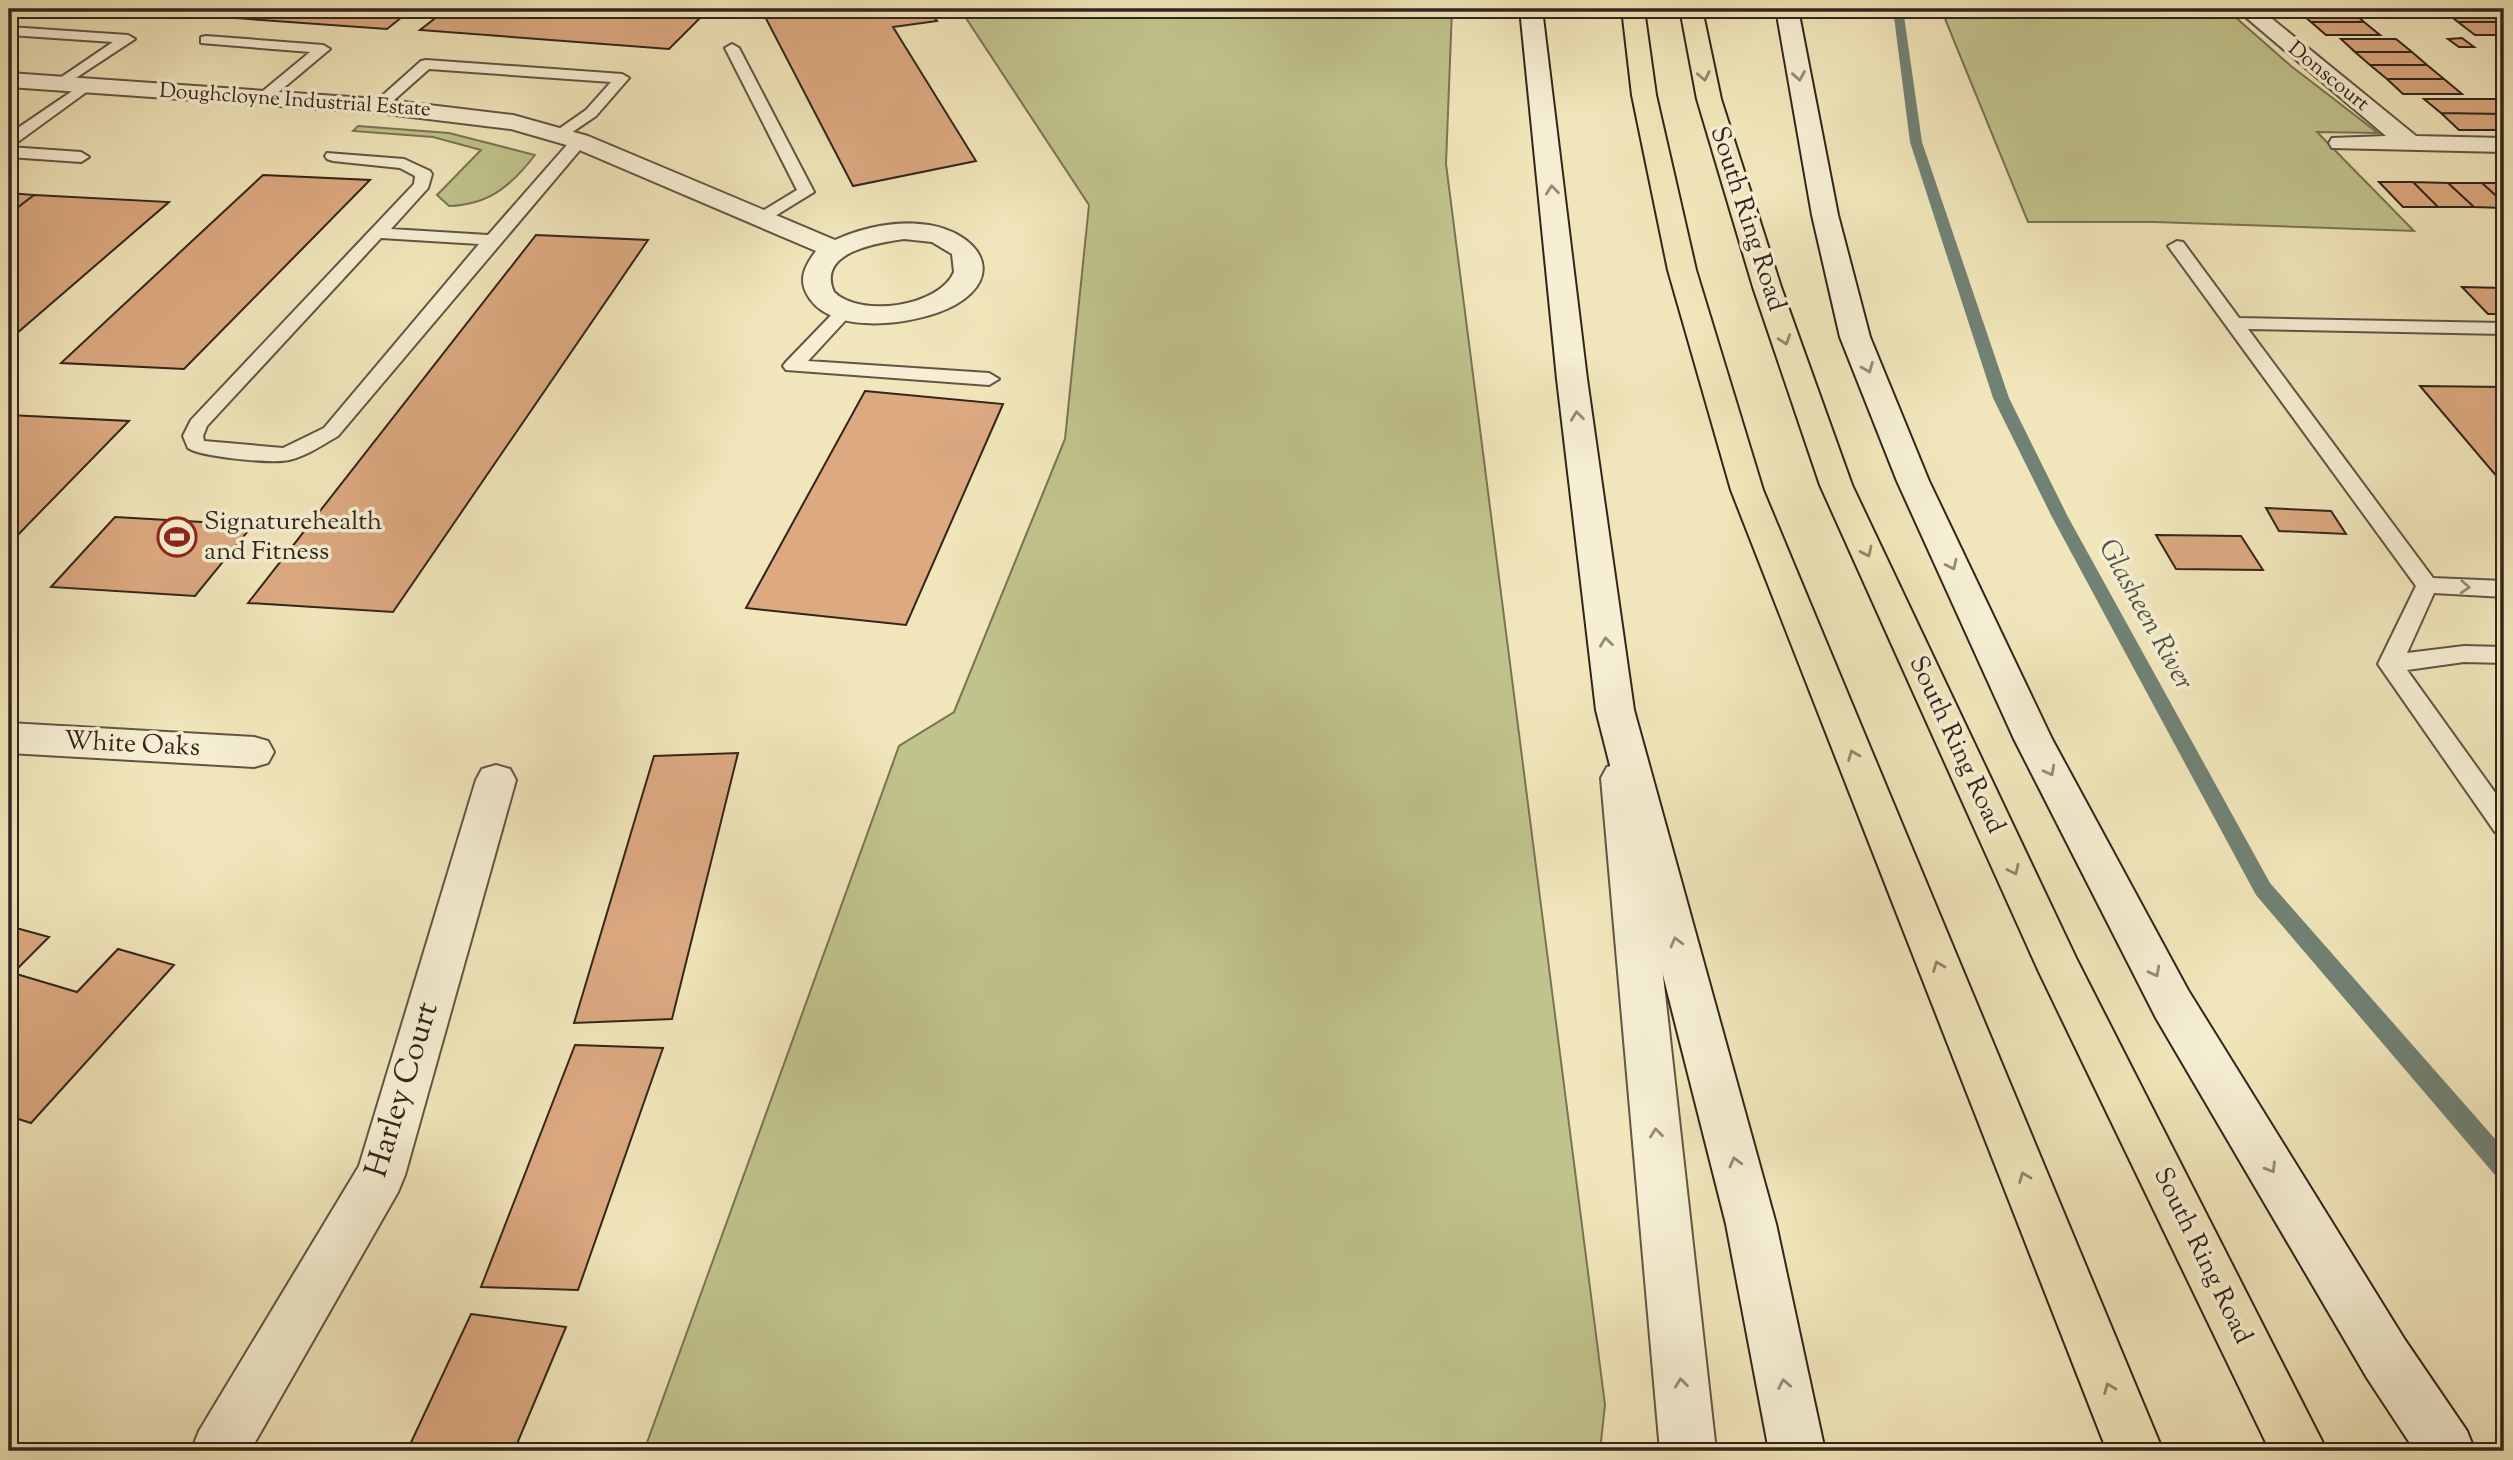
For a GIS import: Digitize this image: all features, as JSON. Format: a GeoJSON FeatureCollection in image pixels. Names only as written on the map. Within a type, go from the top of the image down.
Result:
{"type":"FeatureCollection","features":[{"type":"Feature","properties":{"kind":"highway"},"geometry":{"type":"LineString","coordinates":[[1633,9],[1644,95],[1682,270],[1747,490],[2135,1451]]}},
{"type":"Feature","properties":{"kind":"highway","name":"South Ring Road"},"geometry":{"type":"LineString","coordinates":[[1691,9],[1709,99],[1767,287],[1836,485],[2062,972],[2299,1451]]}},
{"type":"Feature","properties":{"kind":"main road"},"geometry":{"type":"LineString","coordinates":[[1531,9],[1572,379],[1615,710],[1688,1451]]}},
{"type":"Feature","properties":{"kind":"main road"},"geometry":{"type":"LineString","coordinates":[[1787,9],[1825,215],[1855,337],[1919,494],[2033,739],[2172,1004],[2386,1359],[2447,1451]]}},
{"type":"Feature","properties":{"kind":"main road","name":"Donscourt"},"geometry":{"type":"LineString","coordinates":[[2247,9],[2410,144]]}},
{"type":"Feature","properties":{"kind":"main road","name":"Doughcloyne Industrial Estate"},"geometry":{"type":"LineString","coordinates":[[9,80],[379,106],[513,122],[570,138],[836,250]]}},
{"type":"Feature","properties":{"kind":"main road"},"geometry":{"type":"LineString","coordinates":[[2341,143],[2504,145]]}},
{"type":"Feature","properties":{"kind":"main road"},"geometry":{"type":"LineString","coordinates":[[879,233],[928,233],[947,238],[962,248],[970,260],[970,273],[961,287],[922,309],[897,314],[870,314],[846,310],[828,302],[817,290],[815,276],[821,262],[836,250],[855,240],[879,233]]}},
{"type":"Feature","properties":{"kind":"main road"},"geometry":{"type":"LineString","coordinates":[[1615,710],[1751,1224],[1797,1451]]}},
{"type":"Feature","properties":{"kind":"main road","name":"White Oaks"},"geometry":{"type":"LineString","coordinates":[[9,738],[254,752]]}},
{"type":"Feature","properties":{"kind":"main road","name":"Harley Court"},"geometry":{"type":"LineString","coordinates":[[219,1451],[381,1175],[496,780]]}},
{"type":"Feature","properties":{"kind":"lane"},"geometry":{"type":"LineString","coordinates":[[10,31],[128,39],[62,83]]}},
{"type":"Feature","properties":{"kind":"lane"},"geometry":{"type":"LineString","coordinates":[[205,40],[324,49],[263,98]]}},
{"type":"Feature","properties":{"kind":"lane"},"geometry":{"type":"LineString","coordinates":[[732,48],[806,192],[762,219]]}},
{"type":"Feature","properties":{"kind":"lane"},"geometry":{"type":"LineString","coordinates":[[333,156],[404,164],[424,174],[422,185],[198,424],[193,436],[195,444],[203,449],[285,455],[331,432],[492,240],[570,138],[622,78],[426,64],[379,106]]}},
{"type":"Feature","properties":{"kind":"lane"},"geometry":{"type":"LineString","coordinates":[[9,141],[87,85]]}},
{"type":"Feature","properties":{"kind":"lane"},"geometry":{"type":"LineString","coordinates":[[9,152],[80,157]]}},
{"type":"Feature","properties":{"kind":"lane"},"geometry":{"type":"LineString","coordinates":[[378,233],[492,240]]}},
{"type":"Feature","properties":{"kind":"lane"},"geometry":{"type":"LineString","coordinates":[[2177,246],[2427,585]]}},
{"type":"Feature","properties":{"kind":"lane"},"geometry":{"type":"LineString","coordinates":[[846,310],[793,366],[989,379]]}},
{"type":"Feature","properties":{"kind":"lane"},"geometry":{"type":"LineString","coordinates":[[2236,323],[2504,328]]}},
{"type":"Feature","properties":{"kind":"lane"},"geometry":{"type":"LineString","coordinates":[[2427,585],[2504,589]]}},
{"type":"Feature","properties":{"kind":"lane"},"geometry":{"type":"LineString","coordinates":[[2390,664],[2427,585]]}},
{"type":"Feature","properties":{"kind":"lane"},"geometry":{"type":"LineString","coordinates":[[2390,664],[2464,654],[2504,654]]}},
{"type":"Feature","properties":{"kind":"lane"},"geometry":{"type":"LineString","coordinates":[[2390,664],[2504,825]]}},
{"type":"Feature","properties":{"kind":"green space"},"geometry":{"type":"Polygon","coordinates":[[[960,9],[1452,9],[1446,164],[1605,1405],[1600,1451],[644,1451],[899,746],[954,712],[1065,439],[1089,205],[960,9]]]}},
{"type":"Feature","properties":{"kind":"green space"},"geometry":{"type":"Polygon","coordinates":[[[1941,9],[2226,9],[2291,66],[2378,133],[2317,132],[2414,231],[2155,222],[2028,222],[1941,9]]]}},
{"type":"Feature","properties":{"kind":"green space"},"geometry":{"type":"Polygon","coordinates":[[[358,126],[449,133],[535,155],[508,184],[488,197],[463,205],[449,206],[437,195],[481,150],[433,137],[353,131],[358,126]]]}},
{"type":"Feature","properties":{"kind":"building"},"geometry":{"type":"Polygon","coordinates":[[[66,9],[151,9],[143,14],[66,9]]]}},
{"type":"Feature","properties":{"kind":"building"},"geometry":{"type":"Polygon","coordinates":[[[216,9],[412,9],[387,29],[206,16],[216,9]]]}},
{"type":"Feature","properties":{"kind":"building"},"geometry":{"type":"Polygon","coordinates":[[[447,9],[709,9],[669,49],[420,30],[447,9]]]}},
{"type":"Feature","properties":{"kind":"building"},"geometry":{"type":"Polygon","coordinates":[[[761,9],[928,9],[937,21],[893,27],[976,161],[853,186],[761,9]]]}},
{"type":"Feature","properties":{"kind":"building"},"geometry":{"type":"Polygon","coordinates":[[[2349,9],[2364,22],[2311,22],[2297,10],[2349,9]]]}},
{"type":"Feature","properties":{"kind":"building"},"geometry":{"type":"Polygon","coordinates":[[[2443,10],[2491,10],[2504,22],[2458,22],[2443,10]]]}},
{"type":"Feature","properties":{"kind":"building"},"geometry":{"type":"Polygon","coordinates":[[[2311,22],[2364,22],[2380,35],[2326,35],[2311,22]]]}},
{"type":"Feature","properties":{"kind":"building"},"geometry":{"type":"Polygon","coordinates":[[[2458,22],[2504,22],[2504,35],[2475,35],[2458,22]]]}},
{"type":"Feature","properties":{"kind":"building"},"geometry":{"type":"Polygon","coordinates":[[[2462,38],[2474,47],[2459,47],[2448,39],[2462,38]]]}},
{"type":"Feature","properties":{"kind":"building"},"geometry":{"type":"Polygon","coordinates":[[[2341,39],[2396,39],[2412,52],[2355,52],[2341,39]]]}},
{"type":"Feature","properties":{"kind":"building"},"geometry":{"type":"Polygon","coordinates":[[[2355,52],[2412,52],[2427,65],[2370,65],[2355,52]]]}},
{"type":"Feature","properties":{"kind":"building"},"geometry":{"type":"Polygon","coordinates":[[[2370,65],[2427,65],[2444,79],[2387,79],[2370,65]]]}},
{"type":"Feature","properties":{"kind":"building"},"geometry":{"type":"Polygon","coordinates":[[[2387,79],[2444,79],[2462,94],[2403,94],[2387,79]]]}},
{"type":"Feature","properties":{"kind":"building"},"geometry":{"type":"Polygon","coordinates":[[[2424,99],[2504,99],[2504,114],[2441,113],[2424,99]]]}},
{"type":"Feature","properties":{"kind":"building"},"geometry":{"type":"Polygon","coordinates":[[[2441,113],[2500,114],[2504,117],[2504,130],[2459,130],[2441,113]]]}},
{"type":"Feature","properties":{"kind":"building"},"geometry":{"type":"Polygon","coordinates":[[[263,175],[370,180],[184,369],[61,363],[263,175]]]}},
{"type":"Feature","properties":{"kind":"building"},"geometry":{"type":"Polygon","coordinates":[[[2379,182],[2413,182],[2438,207],[2403,207],[2379,182]]]}},
{"type":"Feature","properties":{"kind":"building"},"geometry":{"type":"Polygon","coordinates":[[[2413,182],[2448,183],[2474,207],[2438,207],[2413,182]]]}},
{"type":"Feature","properties":{"kind":"building"},"geometry":{"type":"Polygon","coordinates":[[[2448,183],[2482,183],[2504,203],[2504,208],[2474,207],[2448,183]]]}},
{"type":"Feature","properties":{"kind":"building"},"geometry":{"type":"Polygon","coordinates":[[[2482,183],[2504,183],[2504,203],[2482,183]]]}},
{"type":"Feature","properties":{"kind":"building"},"geometry":{"type":"Polygon","coordinates":[[[9,193],[34,195],[9,214],[9,193]]]}},
{"type":"Feature","properties":{"kind":"building"},"geometry":{"type":"Polygon","coordinates":[[[34,195],[169,202],[9,340],[9,214],[34,195]]]}},
{"type":"Feature","properties":{"kind":"building"},"geometry":{"type":"Polygon","coordinates":[[[536,235],[648,240],[393,612],[248,603],[536,235]]]}},
{"type":"Feature","properties":{"kind":"building"},"geometry":{"type":"Polygon","coordinates":[[[2462,287],[2504,288],[2504,314],[2488,314],[2462,287]]]}},
{"type":"Feature","properties":{"kind":"building"},"geometry":{"type":"Polygon","coordinates":[[[2420,386],[2504,387],[2504,485],[2420,386]]]}},
{"type":"Feature","properties":{"kind":"building"},"geometry":{"type":"Polygon","coordinates":[[[865,391],[1003,404],[906,625],[746,608],[865,391]]]}},
{"type":"Feature","properties":{"kind":"building"},"geometry":{"type":"Polygon","coordinates":[[[9,415],[129,421],[9,544],[9,415]]]}},
{"type":"Feature","properties":{"kind":"building"},"geometry":{"type":"Polygon","coordinates":[[[2266,508],[2331,511],[2346,534],[2279,531],[2266,508]]]}},
{"type":"Feature","properties":{"kind":"building"},"geometry":{"type":"Polygon","coordinates":[[[115,517],[253,525],[195,596],[51,587],[115,517]]]}},
{"type":"Feature","properties":{"kind":"building"},"geometry":{"type":"Polygon","coordinates":[[[2156,535],[2241,536],[2263,570],[2176,569],[2156,535]]]}},
{"type":"Feature","properties":{"kind":"building"},"geometry":{"type":"Polygon","coordinates":[[[738,753],[672,1019],[574,1023],[654,756],[738,753]]]}},
{"type":"Feature","properties":{"kind":"building"},"geometry":{"type":"Polygon","coordinates":[[[9,926],[49,937],[13,973],[77,992],[118,949],[174,965],[31,1123],[9,1116],[9,926]]]}},
{"type":"Feature","properties":{"kind":"building"},"geometry":{"type":"Polygon","coordinates":[[[575,1045],[663,1048],[578,1290],[481,1287],[575,1045]]]}},
{"type":"Feature","properties":{"kind":"building"},"geometry":{"type":"Polygon","coordinates":[[[471,1314],[566,1327],[514,1451],[407,1451],[471,1314]]]}},
{"type":"Feature","properties":{"kind":"waterway","name":"Glasheen River"},"geometry":{"type":"LineString","coordinates":[[1898,9],[1916,142],[2001,398],[2060,517],[2263,889],[2504,1167]]}},
{"type":"Feature","properties":{"kind":"place","name":"Signaturehealth and Fitness"},"geometry":{"type":"Point","coordinates":[177,537]}}]}
